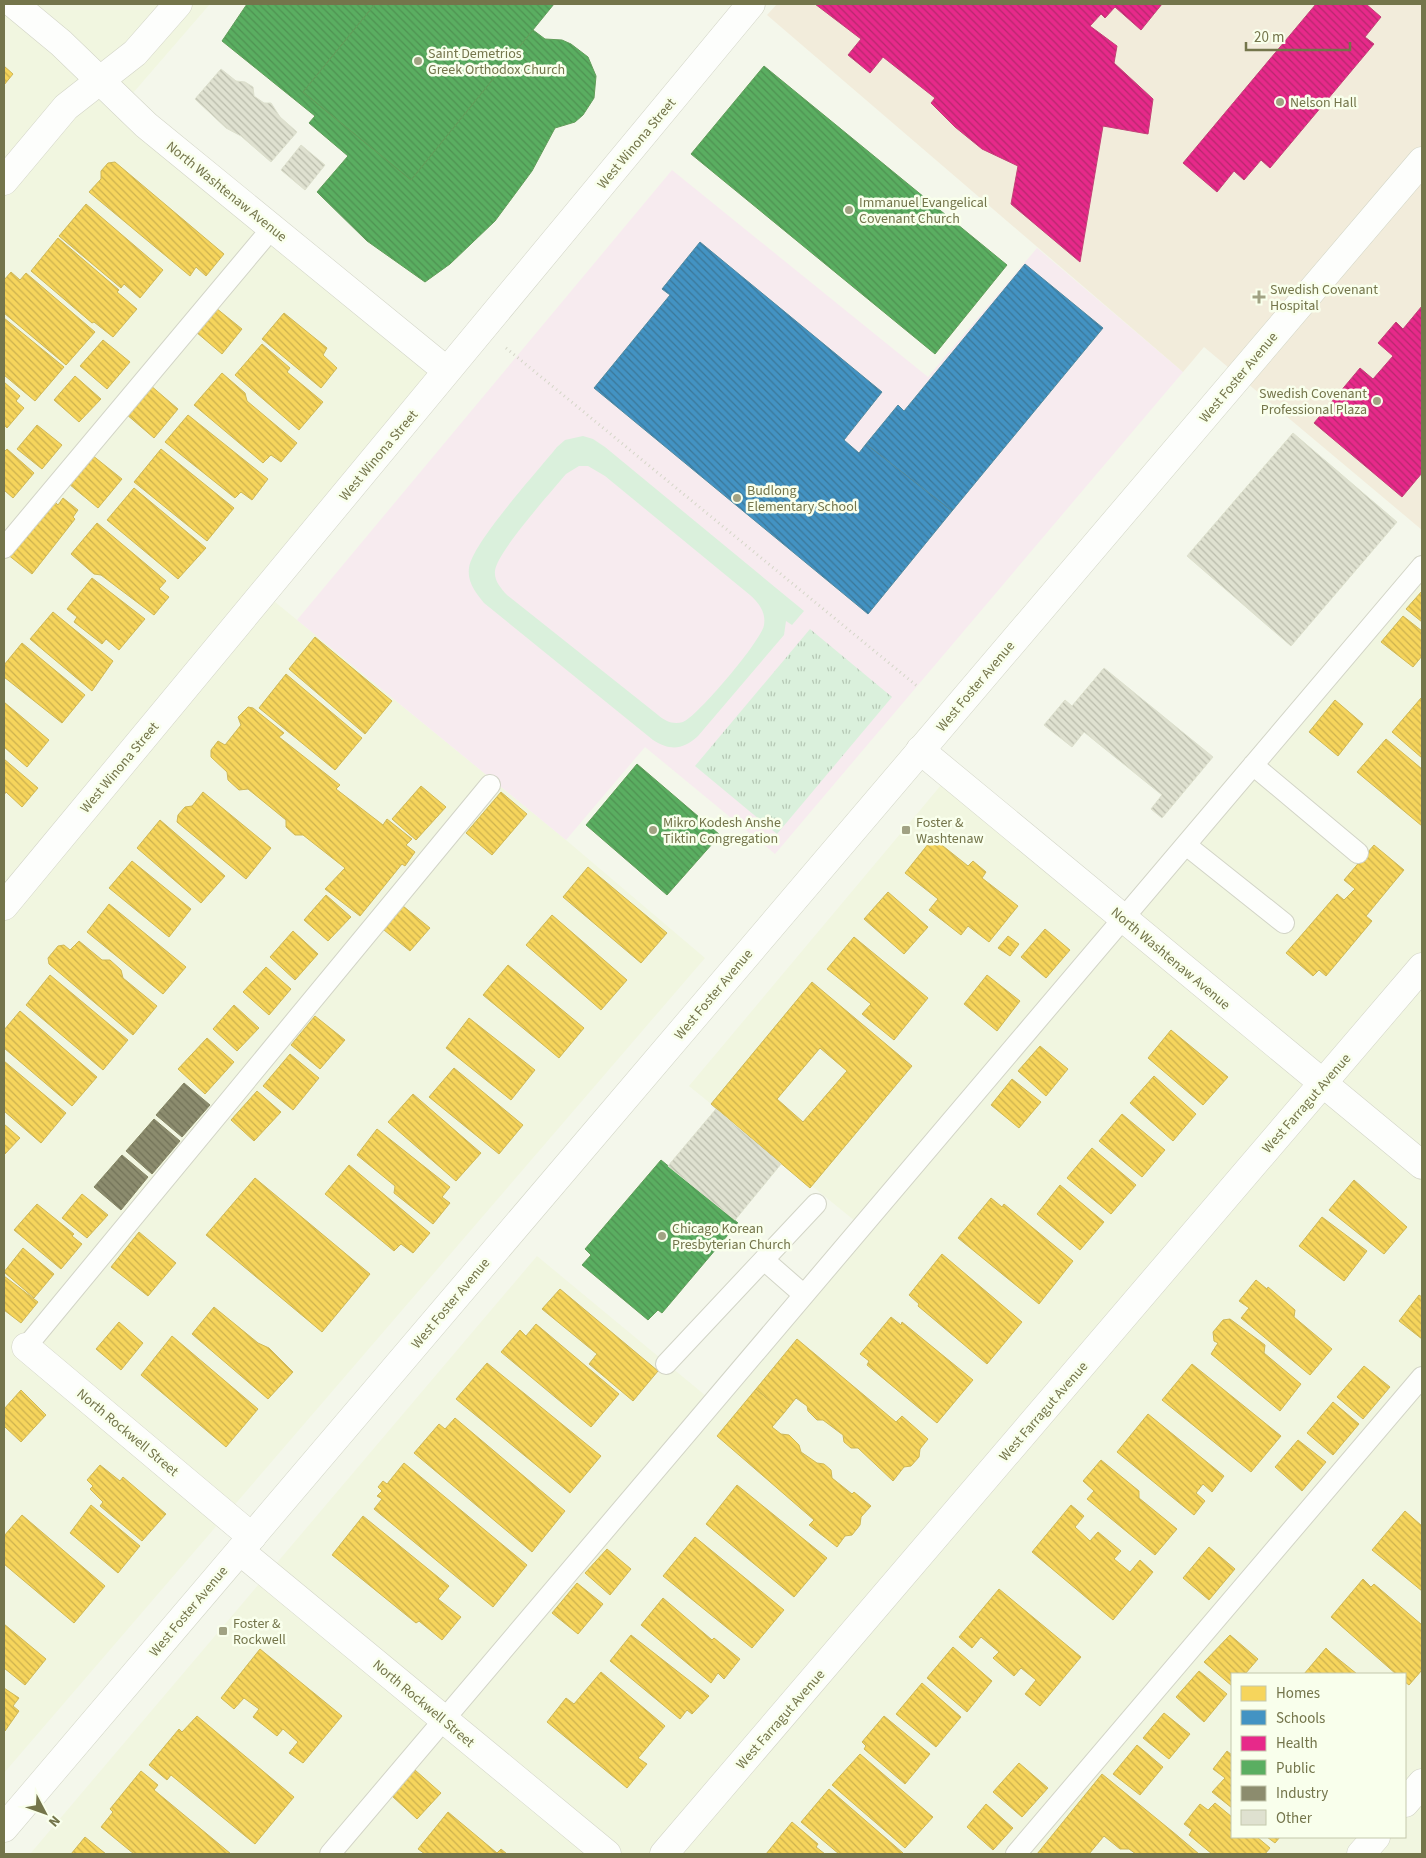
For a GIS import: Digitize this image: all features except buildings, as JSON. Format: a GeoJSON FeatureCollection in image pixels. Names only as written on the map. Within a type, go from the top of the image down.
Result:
{"type":"FeatureCollection","features":[{"type":"Feature","properties":{"kind":"street","name":"North Washtenaw Avenue"},"geometry":{"type":"LineString","coordinates":[[14,4],[61,43],[100,83],[146,125],[447,371]]}},
{"type":"Feature","properties":{"kind":"street"},"geometry":{"type":"LineString","coordinates":[[4,181],[66,107],[100,83],[136,53],[178,4]]}},
{"type":"Feature","properties":{"kind":"street","name":"West Winona Street"},"geometry":{"type":"LineString","coordinates":[[4,906],[751,4]]}},
{"type":"Feature","properties":{"kind":"street","name":"West Foster Avenue"},"geometry":{"type":"LineString","coordinates":[[4,1828],[1422,161]]}},
{"type":"Feature","properties":{"kind":"street","name":"North Washtenaw Avenue"},"geometry":{"type":"LineString","coordinates":[[920,750],[1422,1166]]}},
{"type":"Feature","properties":{"kind":"street","name":"West Farragut Avenue"},"geometry":{"type":"LineString","coordinates":[[664,1854],[1422,967]]}},
{"type":"Feature","properties":{"kind":"street","name":"North Rockwell Street"},"geometry":{"type":"LineString","coordinates":[[26,1347],[444,1719],[608,1854]]}},
{"type":"Feature","properties":{"kind":"street"},"geometry":{"type":"LineString","coordinates":[[1406,1803],[1422,1783]]}},
{"type":"Feature","properties":{"kind":"street"},"geometry":{"type":"LineString","coordinates":[[1361,1854],[1375,1838]]}},
{"type":"Feature","properties":{"kind":"lane"},"geometry":{"type":"LineString","coordinates":[[4,548],[272,228]]}},
{"type":"Feature","properties":{"kind":"lane"},"geometry":{"type":"LineString","coordinates":[[330,1854],[1422,566]]}},
{"type":"Feature","properties":{"kind":"lane"},"geometry":{"type":"LineString","coordinates":[[1253,766],[1358,854]]}},
{"type":"Feature","properties":{"kind":"lane"},"geometry":{"type":"LineString","coordinates":[[26,1347],[490,785]]}},
{"type":"Feature","properties":{"kind":"lane"},"geometry":{"type":"LineString","coordinates":[[1186,845],[1284,923]]}},
{"type":"Feature","properties":{"kind":"lane"},"geometry":{"type":"LineString","coordinates":[[666,1364],[816,1204]]}},
{"type":"Feature","properties":{"kind":"lane"},"geometry":{"type":"LineString","coordinates":[[764,1260],[804,1295]]}},
{"type":"Feature","properties":{"kind":"lane"},"geometry":{"type":"LineString","coordinates":[[1016,1854],[1422,1377]]}},
{"type":"Feature","properties":{"kind":"path"},"geometry":{"type":"LineString","coordinates":[[499,343],[917,686]]}},
{"type":"Feature","properties":{"kind":"shaded area"},"geometry":{"type":"Polygon","coordinates":[[[4,4],[210,4],[120,108],[439,371],[258,588],[566,840],[705,958],[4,1773],[4,4]]]}},
{"type":"Feature","properties":{"kind":"shaded area","name":"Swedish Covenant Hospital"},"geometry":{"type":"Polygon","coordinates":[[[777,4],[1422,4],[1422,530],[1204,347],[1183,372],[767,15],[777,4]]]}},
{"type":"Feature","properties":{"kind":"shaded area","name":"Budlong Elementary School"},"geometry":{"type":"Polygon","coordinates":[[[672,170],[928,377],[1037,248],[1183,372],[775,854],[645,747],[566,840],[297,620],[672,170]]]}},
{"type":"Feature","properties":{"kind":"shaded area"},"geometry":{"type":"Polygon","coordinates":[[[1422,559],[1422,1854],[30,1854],[537,1256],[706,1396],[855,1221],[689,1086],[947,778],[1121,918],[1422,559]]]}},
{"type":"Feature","properties":{"kind":"green space"},"geometry":{"type":"Polygon","coordinates":[[[583,436],[593,439],[605,447],[804,611],[792,625],[786,621],[784,635],[698,736],[682,746],[665,746],[653,740],[484,603],[475,591],[469,578],[469,568],[481,542],[522,489],[565,440],[583,436]],[[579,466],[566,474],[514,537],[498,562],[495,571],[497,581],[507,595],[666,721],[673,723],[683,722],[714,693],[752,646],[764,625],[763,612],[750,595],[605,476],[588,466],[579,466]]]}},
{"type":"Feature","properties":{"kind":"green space"},"geometry":{"type":"Polygon","coordinates":[[[810,629],[892,697],[777,834],[695,766],[810,629]]]}},
{"type":"Feature","properties":{"kind":"place","name":"Saint Demetrios Greek Orthodox Church"},"geometry":{"type":"Point","coordinates":[418,61]}},
{"type":"Feature","properties":{"kind":"place","name":"Nelson Hall"},"geometry":{"type":"Point","coordinates":[1280,102]}},
{"type":"Feature","properties":{"kind":"place","name":"Immanuel Evangelical Covenant Church"},"geometry":{"type":"Point","coordinates":[849,210]}},
{"type":"Feature","properties":{"kind":"place","name":"Swedish Covenant Hospital"},"geometry":{"type":"Point","coordinates":[1259,297]}},
{"type":"Feature","properties":{"kind":"place","name":"Swedish Covenant Professional Plaza"},"geometry":{"type":"Point","coordinates":[1377,401]}},
{"type":"Feature","properties":{"kind":"place","name":"Budlong Elementary School"},"geometry":{"type":"Point","coordinates":[737,498]}},
{"type":"Feature","properties":{"kind":"place","name":"Mikro Kodesh Anshe Tiktin Congregation"},"geometry":{"type":"Point","coordinates":[653,830]}},
{"type":"Feature","properties":{"kind":"place","name":"Foster & Washtenaw"},"geometry":{"type":"Point","coordinates":[906,830]}},
{"type":"Feature","properties":{"kind":"place","name":"Chicago Korean Presbyterian Church"},"geometry":{"type":"Point","coordinates":[662,1236]}},
{"type":"Feature","properties":{"kind":"place","name":"Foster & Rockwell"},"geometry":{"type":"Point","coordinates":[223,1631]}}]}
